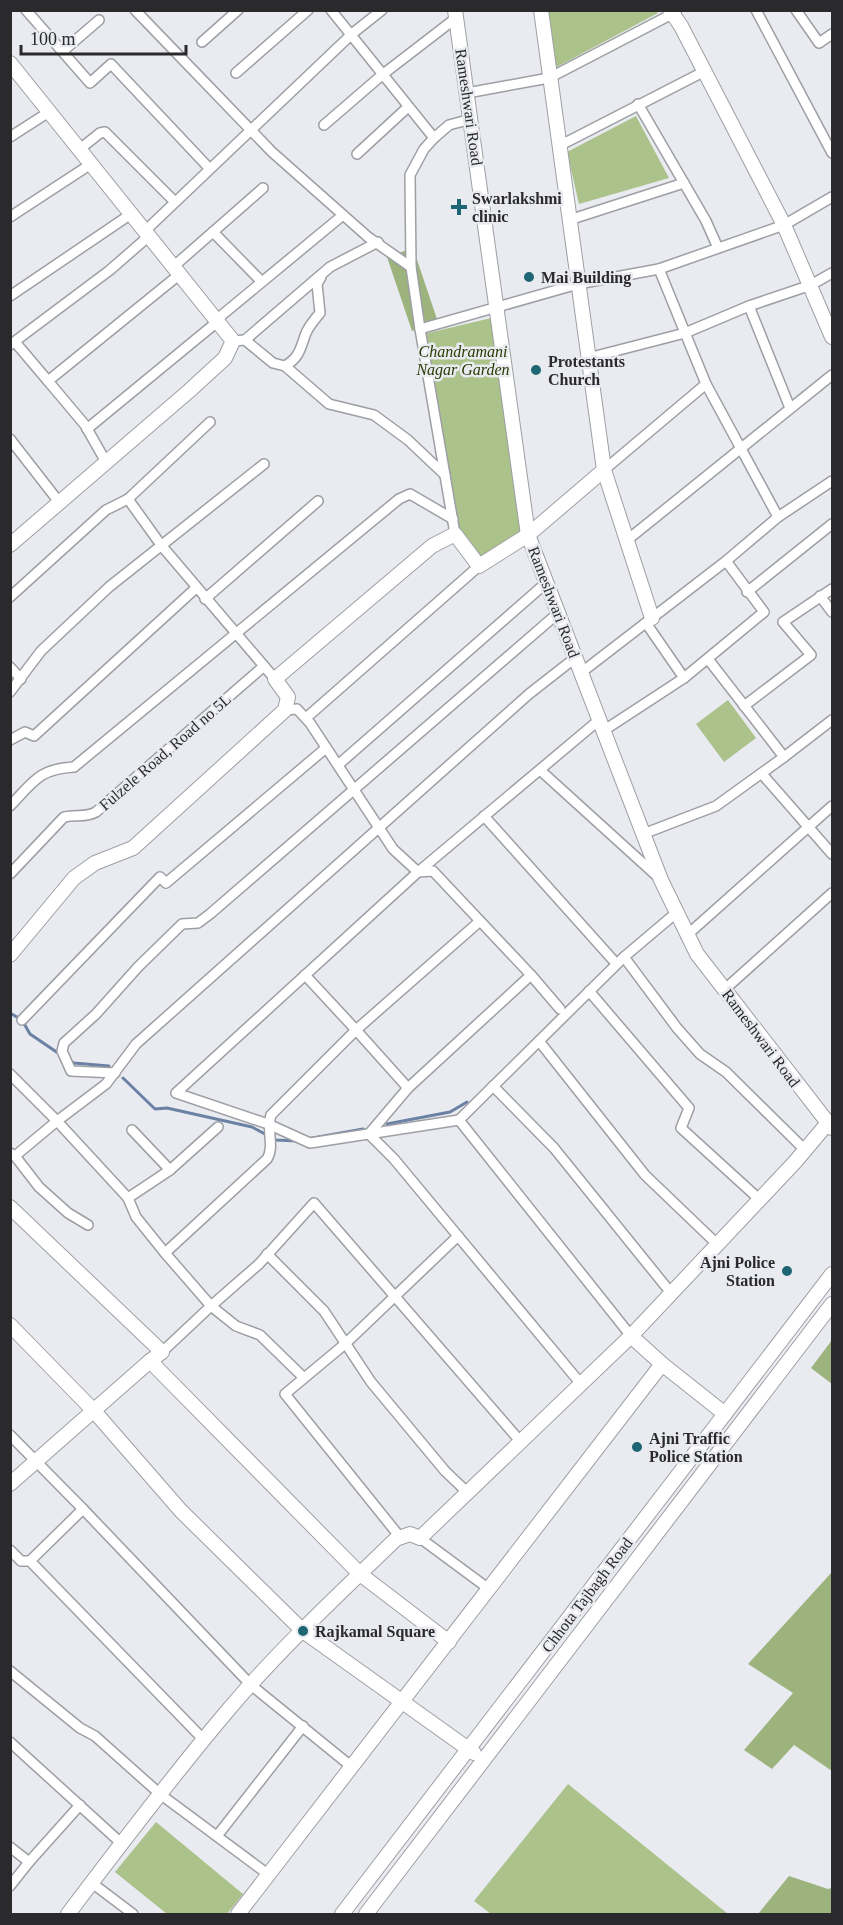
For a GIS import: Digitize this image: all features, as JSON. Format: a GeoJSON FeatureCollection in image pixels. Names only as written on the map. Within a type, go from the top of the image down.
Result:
{"type":"FeatureCollection","features":[{"type":"Feature","properties":{"kind":"street"},"geometry":{"type":"LineString","coordinates":[[26,10],[90,83],[111,64],[209,168]]}},
{"type":"Feature","properties":{"kind":"street"},"geometry":{"type":"LineString","coordinates":[[135,10],[249,129],[368,237],[411,267]]}},
{"type":"Feature","properties":{"kind":"street"},"geometry":{"type":"LineString","coordinates":[[202,42],[238,10]]}},
{"type":"Feature","properties":{"kind":"street"},"geometry":{"type":"LineString","coordinates":[[236,73],[308,10]]}},
{"type":"Feature","properties":{"kind":"street"},"geometry":{"type":"LineString","coordinates":[[330,10],[434,138]]}},
{"type":"Feature","properties":{"kind":"street"},"geometry":{"type":"LineString","coordinates":[[106,462],[87,429],[48,381],[13,344],[110,270],[249,129],[350,36],[382,10]]}},
{"type":"Feature","properties":{"kind":"street"},"geometry":{"type":"LineString","coordinates":[[541,10],[604,470],[649,620],[684,678]]}},
{"type":"Feature","properties":{"kind":"street"},"geometry":{"type":"LineString","coordinates":[[756,10],[832,153]]}},
{"type":"Feature","properties":{"kind":"street"},"geometry":{"type":"LineString","coordinates":[[796,10],[819,43],[832,34]]}},
{"type":"Feature","properties":{"kind":"street"},"geometry":{"type":"LineString","coordinates":[[467,93],[549,78],[674,11],[784,225],[832,337]]}},
{"type":"Feature","properties":{"kind":"street"},"geometry":{"type":"LineString","coordinates":[[324,125],[456,14]]}},
{"type":"Feature","properties":{"kind":"street","name":"Rameshwari Road"},"geometry":{"type":"LineString","coordinates":[[456,14],[528,536],[661,880],[686,936],[724,990],[831,1123]]}},
{"type":"Feature","properties":{"kind":"street"},"geometry":{"type":"LineString","coordinates":[[63,51],[99,20]]}},
{"type":"Feature","properties":{"kind":"street"},"geometry":{"type":"LineString","coordinates":[[11,64],[217,321],[239,340],[273,363],[285,366],[329,404],[374,415],[408,440],[445,475]]}},
{"type":"Feature","properties":{"kind":"street"},"geometry":{"type":"LineString","coordinates":[[559,146],[705,71]]}},
{"type":"Feature","properties":{"kind":"street"},"geometry":{"type":"LineString","coordinates":[[638,104],[684,183],[718,248]]}},
{"type":"Feature","properties":{"kind":"street"},"geometry":{"type":"LineString","coordinates":[[357,154],[408,107]]}},
{"type":"Feature","properties":{"kind":"street"},"geometry":{"type":"LineString","coordinates":[[10,137],[49,112]]}},
{"type":"Feature","properties":{"kind":"street"},"geometry":{"type":"LineString","coordinates":[[471,119],[450,125],[434,138],[424,149],[410,175],[411,267],[455,534],[479,566]]}},
{"type":"Feature","properties":{"kind":"street"},"geometry":{"type":"LineString","coordinates":[[80,149],[100,133],[105,132],[175,202]]}},
{"type":"Feature","properties":{"kind":"street"},"geometry":{"type":"LineString","coordinates":[[10,217],[91,164]]}},
{"type":"Feature","properties":{"kind":"street"},"geometry":{"type":"LineString","coordinates":[[569,220],[684,183]]}},
{"type":"Feature","properties":{"kind":"street"},"geometry":{"type":"LineString","coordinates":[[48,381],[176,271],[213,232],[263,188]]}},
{"type":"Feature","properties":{"kind":"street"},"geometry":{"type":"LineString","coordinates":[[420,329],[578,285],[659,269],[784,225],[832,198]]}},
{"type":"Feature","properties":{"kind":"street"},"geometry":{"type":"LineString","coordinates":[[10,296],[131,214]]}},
{"type":"Feature","properties":{"kind":"street"},"geometry":{"type":"LineString","coordinates":[[87,429],[217,321],[261,281],[343,215]]}},
{"type":"Feature","properties":{"kind":"street"},"geometry":{"type":"LineString","coordinates":[[213,232],[261,281]]}},
{"type":"Feature","properties":{"kind":"street"},"geometry":{"type":"LineString","coordinates":[[10,545],[189,392],[225,358],[239,340],[324,273],[378,242]]}},
{"type":"Feature","properties":{"kind":"street"},"geometry":{"type":"LineString","coordinates":[[659,269],[706,384],[778,517]]}},
{"type":"Feature","properties":{"kind":"street"},"geometry":{"type":"LineString","coordinates":[[285,366],[296,360],[306,334],[320,313],[317,284],[324,273]]}},
{"type":"Feature","properties":{"kind":"street"},"geometry":{"type":"LineString","coordinates":[[588,358],[685,333],[749,306],[811,285],[832,273]]}},
{"type":"Feature","properties":{"kind":"street"},"geometry":{"type":"LineString","coordinates":[[749,306],[790,408]]}},
{"type":"Feature","properties":{"kind":"street"},"geometry":{"type":"LineString","coordinates":[[626,541],[832,375]]}},
{"type":"Feature","properties":{"kind":"street"},"geometry":{"type":"LineString","coordinates":[[306,718],[479,566],[528,536],[706,384]]}},
{"type":"Feature","properties":{"kind":"street"},"geometry":{"type":"LineString","coordinates":[[10,597],[106,510],[128,500],[210,422]]}},
{"type":"Feature","properties":{"kind":"street"},"geometry":{"type":"LineString","coordinates":[[10,439],[59,502]]}},
{"type":"Feature","properties":{"kind":"street"},"geometry":{"type":"LineString","coordinates":[[10,692],[41,651],[109,587],[264,464]]}},
{"type":"Feature","properties":{"kind":"street"},"geometry":{"type":"LineString","coordinates":[[582,672],[726,561],[778,517],[832,482]]}},
{"type":"Feature","properties":{"kind":"street"},"geometry":{"type":"LineString","coordinates":[[10,806],[40,775],[52,768],[74,767],[235,633],[410,494],[453,519]]}},
{"type":"Feature","properties":{"kind":"street"},"geometry":{"type":"LineString","coordinates":[[10,955],[74,878],[94,863],[133,848],[285,710],[288,696],[196,588],[128,500]]}},
{"type":"Feature","properties":{"kind":"street"},"geometry":{"type":"LineString","coordinates":[[206,599],[318,501]]}},
{"type":"Feature","properties":{"kind":"street"},"geometry":{"type":"LineString","coordinates":[[747,592],[832,524]]}},
{"type":"Feature","properties":{"kind":"street"},"geometry":{"type":"LineString","coordinates":[[275,679],[432,546],[455,534]]}},
{"type":"Feature","properties":{"kind":"street"},"geometry":{"type":"LineString","coordinates":[[676,913],[624,957],[459,1120],[310,1143],[268,1124],[176,1093],[418,872],[540,770],[601,725],[684,678],[764,612],[726,561]]}},
{"type":"Feature","properties":{"kind":"street"},"geometry":{"type":"LineString","coordinates":[[338,765],[546,583]]}},
{"type":"Feature","properties":{"kind":"street"},"geometry":{"type":"LineString","coordinates":[[10,740],[25,732],[34,736],[196,588]]}},
{"type":"Feature","properties":{"kind":"street"},"geometry":{"type":"LineString","coordinates":[[744,706],[811,655],[783,622],[832,589]]}},
{"type":"Feature","properties":{"kind":"street"},"geometry":{"type":"LineString","coordinates":[[820,596],[832,612]]}},
{"type":"Feature","properties":{"kind":"street"},"geometry":{"type":"LineString","coordinates":[[115,1073],[70,1071],[62,1051],[64,1043],[96,1014],[138,967],[182,924],[198,923],[558,614]]}},
{"type":"Feature","properties":{"kind":"street"},"geometry":{"type":"LineString","coordinates":[[88,1226],[68,1213],[39,1187],[13,1154],[106,1084],[136,1044],[529,694],[575,658]]}},
{"type":"Feature","properties":{"kind":"street"},"geometry":{"type":"LineString","coordinates":[[708,659],[784,757]]}},
{"type":"Feature","properties":{"kind":"street","name":"Fulzele Road, Road no 5L"},"geometry":{"type":"LineString","coordinates":[[10,874],[64,817],[76,813],[90,816],[96,812],[264,666]]}},
{"type":"Feature","properties":{"kind":"street"},"geometry":{"type":"LineString","coordinates":[[10,668],[21,679]]}},
{"type":"Feature","properties":{"kind":"street"},"geometry":{"type":"LineString","coordinates":[[285,710],[297,709],[306,718],[393,849],[418,872],[433,871],[560,1009]]}},
{"type":"Feature","properties":{"kind":"street"},"geometry":{"type":"LineString","coordinates":[[644,834],[716,806],[832,720]]}},
{"type":"Feature","properties":{"kind":"street"},"geometry":{"type":"LineString","coordinates":[[22,1020],[160,877],[165,883],[326,748]]}},
{"type":"Feature","properties":{"kind":"street"},"geometry":{"type":"LineString","coordinates":[[540,770],[661,880]]}},
{"type":"Feature","properties":{"kind":"street"},"geometry":{"type":"LineString","coordinates":[[762,774],[832,854]]}},
{"type":"Feature","properties":{"kind":"street"},"geometry":{"type":"LineString","coordinates":[[686,936],[832,806]]}},
{"type":"Feature","properties":{"kind":"street"},"geometry":{"type":"LineString","coordinates":[[484,816],[613,960]]}},
{"type":"Feature","properties":{"kind":"street"},"geometry":{"type":"LineString","coordinates":[[724,990],[832,893]]}},
{"type":"Feature","properties":{"kind":"street"},"geometry":{"type":"LineString","coordinates":[[165,1253],[267,1159],[271,1149],[268,1124],[271,1115],[356,1030],[480,921]]}},
{"type":"Feature","properties":{"kind":"street"},"geometry":{"type":"LineString","coordinates":[[624,957],[677,1028],[700,1054],[726,1072],[805,1150]]}},
{"type":"Feature","properties":{"kind":"street"},"geometry":{"type":"LineString","coordinates":[[305,975],[408,1088]]}},
{"type":"Feature","properties":{"kind":"street"},"geometry":{"type":"LineString","coordinates":[[369,1134],[408,1088],[531,975]]}},
{"type":"Feature","properties":{"kind":"street"},"geometry":{"type":"LineString","coordinates":[[589,991],[689,1108],[681,1128],[759,1200]]}},
{"type":"Feature","properties":{"kind":"street"},"geometry":{"type":"LineString","coordinates":[[539,1041],[645,1175],[717,1244]]}},
{"type":"Feature","properties":{"kind":"street"},"geometry":{"type":"LineString","coordinates":[[10,1074],[128,1198],[136,1217],[211,1306],[236,1326],[260,1335],[303,1377]]}},
{"type":"Feature","properties":{"kind":"street"},"geometry":{"type":"LineString","coordinates":[[493,1086],[554,1148],[671,1293]]}},
{"type":"Feature","properties":{"kind":"street"},"geometry":{"type":"LineString","coordinates":[[459,1120],[631,1336],[725,1414]]}},
{"type":"Feature","properties":{"kind":"street"},"geometry":{"type":"LineString","coordinates":[[420,1538],[631,1336],[831,1123]]}},
{"type":"Feature","properties":{"kind":"street"},"geometry":{"type":"LineString","coordinates":[[128,1198],[170,1170],[219,1127]]}},
{"type":"Feature","properties":{"kind":"street"},"geometry":{"type":"LineString","coordinates":[[132,1130],[170,1170]]}},
{"type":"Feature","properties":{"kind":"street"},"geometry":{"type":"LineString","coordinates":[[369,1134],[394,1159],[581,1384]]}},
{"type":"Feature","properties":{"kind":"street"},"geometry":{"type":"LineString","coordinates":[[10,1484],[162,1352],[267,1254],[314,1203],[520,1441]]}},
{"type":"Feature","properties":{"kind":"street"},"geometry":{"type":"LineString","coordinates":[[10,1207],[162,1352]]}},
{"type":"Feature","properties":{"kind":"street"},"geometry":{"type":"LineString","coordinates":[[400,1537],[285,1394],[345,1344],[458,1236]]}},
{"type":"Feature","properties":{"kind":"street"},"geometry":{"type":"LineString","coordinates":[[267,1254],[324,1311],[371,1382],[445,1471],[467,1492]]}},
{"type":"Feature","properties":{"kind":"street","name":"Chhota Tajbagh Road"},"geometry":{"type":"LineString","coordinates":[[342,1914],[832,1274]]}},
{"type":"Feature","properties":{"kind":"street"},"geometry":{"type":"LineString","coordinates":[[366,1914],[832,1304]]}},
{"type":"Feature","properties":{"kind":"street"},"geometry":{"type":"LineString","coordinates":[[10,1325],[94,1411],[181,1511],[303,1631],[483,1759]]}},
{"type":"Feature","properties":{"kind":"street"},"geometry":{"type":"LineString","coordinates":[[150,1361],[360,1574],[448,1642]]}},
{"type":"Feature","properties":{"kind":"street"},"geometry":{"type":"LineString","coordinates":[[238,1914],[662,1364]]}},
{"type":"Feature","properties":{"kind":"street"},"geometry":{"type":"LineString","coordinates":[[10,1436],[251,1685],[352,1767]]}},
{"type":"Feature","properties":{"kind":"street"},"geometry":{"type":"LineString","coordinates":[[30,1561],[83,1509]]}},
{"type":"Feature","properties":{"kind":"street"},"geometry":{"type":"LineString","coordinates":[[68,1914],[160,1794],[251,1685],[360,1574],[400,1537],[410,1534],[420,1538],[489,1589]]}},
{"type":"Feature","properties":{"kind":"street"},"geometry":{"type":"LineString","coordinates":[[10,1550],[21,1560],[30,1561],[204,1740]]}},
{"type":"Feature","properties":{"kind":"street"},"geometry":{"type":"LineString","coordinates":[[10,1671],[80,1728],[95,1736],[160,1794],[269,1875]]}},
{"type":"Feature","properties":{"kind":"street"},"geometry":{"type":"LineString","coordinates":[[217,1836],[303,1726]]}},
{"type":"Feature","properties":{"kind":"street"},"geometry":{"type":"LineString","coordinates":[[10,1742],[122,1843]]}},
{"type":"Feature","properties":{"kind":"street"},"geometry":{"type":"LineString","coordinates":[[10,1886],[80,1805]]}},
{"type":"Feature","properties":{"kind":"street"},"geometry":{"type":"LineString","coordinates":[[10,1847],[29,1862]]}},
{"type":"Feature","properties":{"kind":"street"},"geometry":{"type":"LineString","coordinates":[[92,1883],[133,1914]]}},
{"type":"Feature","properties":{"kind":"green space"},"geometry":{"type":"Polygon","coordinates":[[[655,10],[658,13],[553,69],[545,11],[655,10]]]}},
{"type":"Feature","properties":{"kind":"green space"},"geometry":{"type":"Polygon","coordinates":[[[636,116],[669,178],[579,204],[567,152],[636,116]]]}},
{"type":"Feature","properties":{"kind":"green space"},"geometry":{"type":"Polygon","coordinates":[[[413,248],[438,322],[412,331],[387,257],[413,248]]]}},
{"type":"Feature","properties":{"kind":"green space","name":"Chandramani Nagar Garden"},"geometry":{"type":"Polygon","coordinates":[[[491,318],[523,534],[479,560],[459,531],[424,334],[491,318]]]}},
{"type":"Feature","properties":{"kind":"green space"},"geometry":{"type":"Polygon","coordinates":[[[728,700],[756,738],[724,762],[696,724],[728,700]]]}},
{"type":"Feature","properties":{"kind":"green space"},"geometry":{"type":"Polygon","coordinates":[[[832,1340],[832,1384],[811,1368],[832,1340]]]}},
{"type":"Feature","properties":{"kind":"green space"},"geometry":{"type":"Polygon","coordinates":[[[832,1572],[832,1771],[794,1745],[772,1769],[744,1750],[793,1693],[748,1664],[832,1572]]]}},
{"type":"Feature","properties":{"kind":"green space"},"geometry":{"type":"Polygon","coordinates":[[[568,1784],[728,1914],[491,1914],[474,1901],[568,1784]]]}},
{"type":"Feature","properties":{"kind":"green space"},"geometry":{"type":"Polygon","coordinates":[[[156,1822],[243,1894],[227,1914],[167,1914],[115,1872],[156,1822]]]}},
{"type":"Feature","properties":{"kind":"green space"},"geometry":{"type":"Polygon","coordinates":[[[789,1876],[828,1889],[832,1888],[832,1914],[758,1914],[789,1876]]]}},
{"type":"Feature","properties":{"kind":"waterway"},"geometry":{"type":"LineString","coordinates":[[10,1013],[22,1020],[30,1034],[61,1055]]}},
{"type":"Feature","properties":{"kind":"waterway"},"geometry":{"type":"LineString","coordinates":[[69,1060],[74,1063],[109,1066]]}},
{"type":"Feature","properties":{"kind":"waterway"},"geometry":{"type":"LineString","coordinates":[[123,1078],[155,1109],[167,1108],[252,1127],[276,1140],[297,1141]]}},
{"type":"Feature","properties":{"kind":"waterway"},"geometry":{"type":"LineString","coordinates":[[387,1124],[450,1112],[467,1102]]}},
{"type":"Feature","properties":{"kind":"waterway"},"geometry":{"type":"LineString","coordinates":[[307,1139],[363,1129]]}},
{"type":"Feature","properties":{"kind":"place","name":"Swarlakshmi clinic"},"geometry":{"type":"Point","coordinates":[459,207]}},
{"type":"Feature","properties":{"kind":"place","name":"Mai Building"},"geometry":{"type":"Point","coordinates":[529,277]}},
{"type":"Feature","properties":{"kind":"place","name":"Protestants Church"},"geometry":{"type":"Point","coordinates":[536,370]}},
{"type":"Feature","properties":{"kind":"place","name":"Ajni Police Station"},"geometry":{"type":"Point","coordinates":[787,1271]}},
{"type":"Feature","properties":{"kind":"place","name":"Ajni Traffic Police Station"},"geometry":{"type":"Point","coordinates":[637,1447]}},
{"type":"Feature","properties":{"kind":"place","name":"Rajkamal Square"},"geometry":{"type":"Point","coordinates":[303,1631]}}]}
